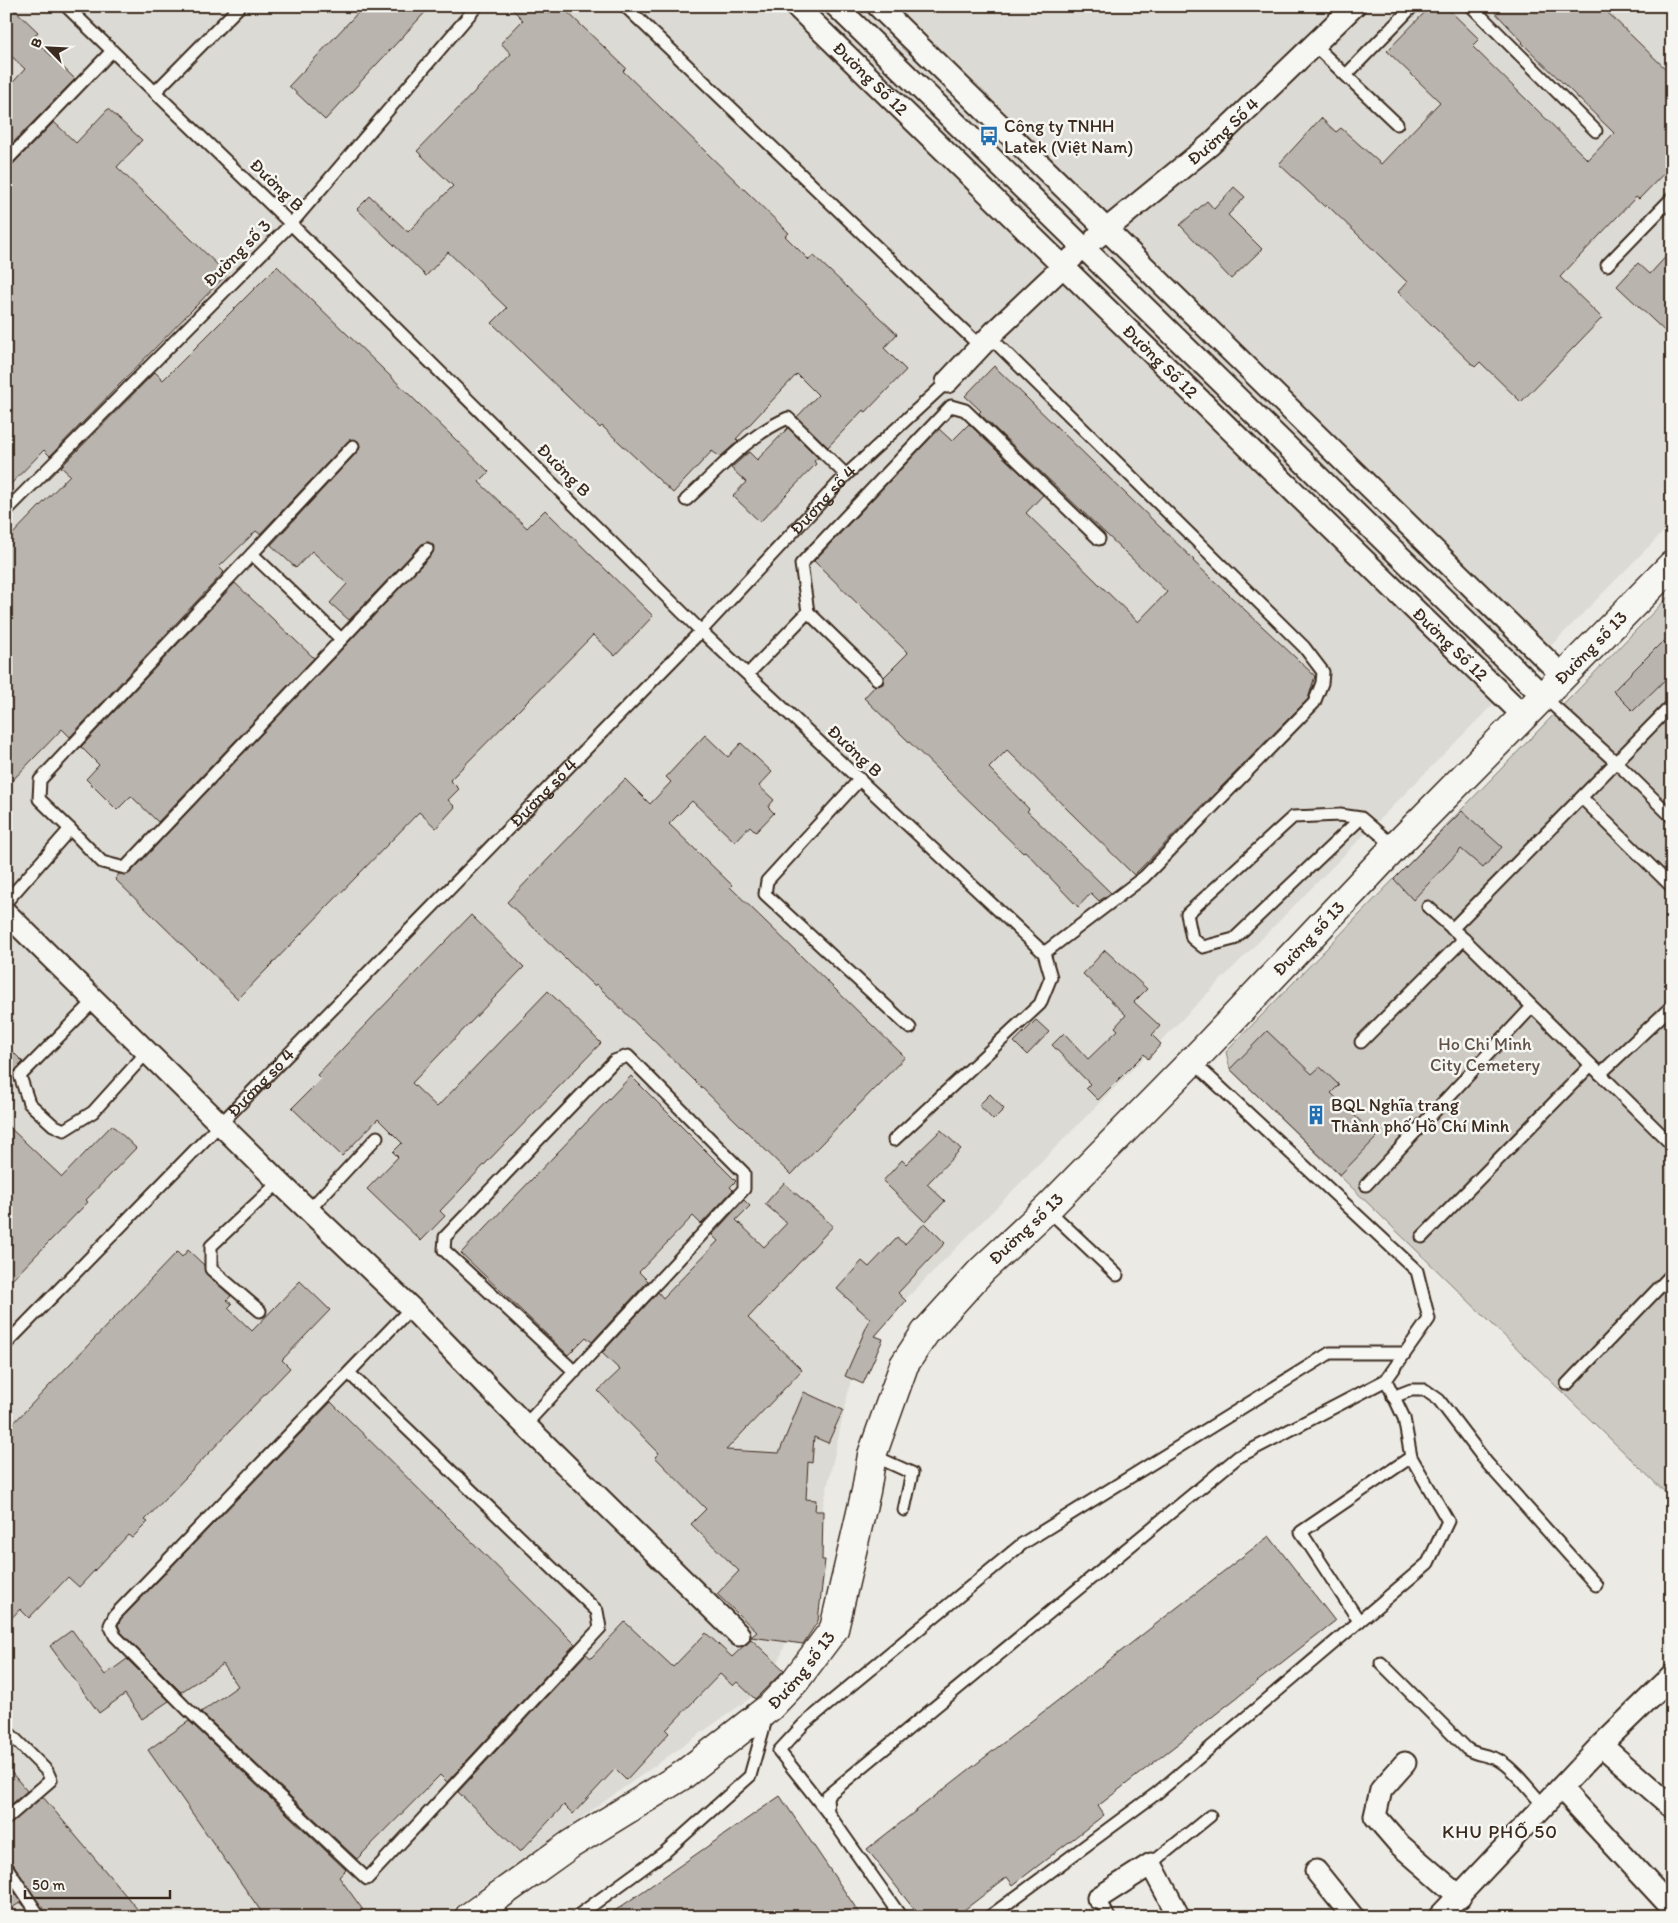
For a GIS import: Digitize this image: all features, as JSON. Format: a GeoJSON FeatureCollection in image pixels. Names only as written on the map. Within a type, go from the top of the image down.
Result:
{"type":"FeatureCollection","features":[{"type":"Feature","properties":{"kind":"street","name":"Đường Số 12"},"geometry":{"type":"LineString","coordinates":[[796,6],[1524,716]]}},
{"type":"Feature","properties":{"kind":"street","name":"Đường Số 12"},"geometry":{"type":"LineString","coordinates":[[836,6],[1085,246],[1544,696]]}},
{"type":"Feature","properties":{"kind":"street"},"geometry":{"type":"LineString","coordinates":[[878,6],[1563,676]]}},
{"type":"Feature","properties":{"kind":"street","name":"Đường Số 4"},"geometry":{"type":"LineString","coordinates":[[1085,246],[1108,230],[1211,144],[1354,6]]}},
{"type":"Feature","properties":{"kind":"street","name":"Đường số 4"},"geometry":{"type":"LineString","coordinates":[[947,382],[985,342],[1085,246]]}},
{"type":"Feature","properties":{"kind":"street","name":"Đường số 13"},"geometry":{"type":"LineString","coordinates":[[469,1917],[571,1844],[683,1775],[770,1707],[801,1674],[834,1629],[866,1491],[872,1455],[904,1365],[926,1333],[982,1270],[1047,1209],[1395,847],[1672,565]]}},
{"type":"Feature","properties":{"kind":"street"},"geometry":{"type":"LineString","coordinates":[[6,913],[279,1182],[411,1308],[525,1425],[739,1635]]}},
{"type":"Feature","properties":{"kind":"street"},"geometry":{"type":"LineString","coordinates":[[1439,1917],[1601,1745],[1672,1676]]}},
{"type":"Feature","properties":{"kind":"street"},"geometry":{"type":"LineString","coordinates":[[1601,1745],[1672,1807]]}},
{"type":"Feature","properties":{"kind":"street"},"geometry":{"type":"LineString","coordinates":[[1405,1763],[1381,1790],[1375,1816],[1400,1845],[1460,1896]]}},
{"type":"Feature","properties":{"kind":"street"},"geometry":{"type":"LineString","coordinates":[[1561,1788],[1669,1905]]}},
{"type":"Feature","properties":{"kind":"street"},"geometry":{"type":"LineString","coordinates":[[1098,1898],[1151,1864],[1179,1917]]}},
{"type":"Feature","properties":{"kind":"street"},"geometry":{"type":"LineString","coordinates":[[1316,1871],[1353,1917]]}},
{"type":"Feature","properties":{"kind":"lane","name":"Đường B"},"geometry":{"type":"LineString","coordinates":[[66,6],[156,91],[701,631],[1044,953]]}},
{"type":"Feature","properties":{"kind":"lane"},"geometry":{"type":"LineString","coordinates":[[156,91],[240,6]]}},
{"type":"Feature","properties":{"kind":"lane","name":"Đường số 3"},"geometry":{"type":"LineString","coordinates":[[6,511],[291,224],[477,6]]}},
{"type":"Feature","properties":{"kind":"lane"},"geometry":{"type":"LineString","coordinates":[[625,6],[985,342],[1304,647],[1323,672],[1322,683],[1314,703],[1144,877],[1044,953],[1051,977],[1040,1004],[894,1140]]}},
{"type":"Feature","properties":{"kind":"lane"},"geometry":{"type":"LineString","coordinates":[[1346,75],[1413,6]]}},
{"type":"Feature","properties":{"kind":"lane"},"geometry":{"type":"LineString","coordinates":[[1472,6],[1596,131]]}},
{"type":"Feature","properties":{"kind":"lane"},"geometry":{"type":"LineString","coordinates":[[1314,45],[1398,124]]}},
{"type":"Feature","properties":{"kind":"lane"},"geometry":{"type":"LineString","coordinates":[[6,161],[112,51]]}},
{"type":"Feature","properties":{"kind":"lane"},"geometry":{"type":"LineString","coordinates":[[1607,265],[1672,198]]}},
{"type":"Feature","properties":{"kind":"lane","name":"Đường số 4"},"geometry":{"type":"LineString","coordinates":[[6,1344],[701,631],[846,475],[947,382]]}},
{"type":"Feature","properties":{"kind":"lane"},"geometry":{"type":"LineString","coordinates":[[877,679],[808,612],[800,564],[951,406],[965,410],[1099,539]]}},
{"type":"Feature","properties":{"kind":"lane"},"geometry":{"type":"LineString","coordinates":[[686,500],[756,436],[770,426],[788,418],[846,475]]}},
{"type":"Feature","properties":{"kind":"lane"},"geometry":{"type":"LineString","coordinates":[[353,446],[40,780],[39,799],[102,862],[125,868],[427,549]]}},
{"type":"Feature","properties":{"kind":"lane"},"geometry":{"type":"LineString","coordinates":[[252,554],[341,639]]}},
{"type":"Feature","properties":{"kind":"lane"},"geometry":{"type":"LineString","coordinates":[[748,674],[808,612]]}},
{"type":"Feature","properties":{"kind":"lane"},"geometry":{"type":"LineString","coordinates":[[1544,696],[1617,762],[1672,817]]}},
{"type":"Feature","properties":{"kind":"lane"},"geometry":{"type":"LineString","coordinates":[[1452,929],[1672,706]]}},
{"type":"Feature","properties":{"kind":"lane"},"geometry":{"type":"LineString","coordinates":[[860,779],[767,881],[765,894],[910,1028]]}},
{"type":"Feature","properties":{"kind":"lane"},"geometry":{"type":"LineString","coordinates":[[1582,798],[1672,887]]}},
{"type":"Feature","properties":{"kind":"lane"},"geometry":{"type":"LineString","coordinates":[[1361,818],[1234,939],[1203,947],[1192,938],[1187,914],[1293,817],[1340,815],[1361,818],[1395,847]]}},
{"type":"Feature","properties":{"kind":"lane"},"geometry":{"type":"LineString","coordinates":[[6,902],[70,829]]}},
{"type":"Feature","properties":{"kind":"lane"},"geometry":{"type":"LineString","coordinates":[[1428,907],[1464,939],[1672,1145]]}},
{"type":"Feature","properties":{"kind":"lane"},"geometry":{"type":"LineString","coordinates":[[1361,1042],[1464,939]]}},
{"type":"Feature","properties":{"kind":"lane"},"geometry":{"type":"LineString","coordinates":[[94,1001],[20,1076],[29,1103],[53,1125],[64,1130],[94,1112],[147,1052]]}},
{"type":"Feature","properties":{"kind":"lane"},"geometry":{"type":"LineString","coordinates":[[1600,1074],[1672,1006]]}},
{"type":"Feature","properties":{"kind":"lane"},"geometry":{"type":"LineString","coordinates":[[1366,1185],[1532,1007]]}},
{"type":"Feature","properties":{"kind":"lane"},"geometry":{"type":"LineString","coordinates":[[525,1425],[576,1372],[744,1188],[744,1173],[628,1056],[614,1061],[445,1237],[444,1250],[576,1372]]}},
{"type":"Feature","properties":{"kind":"lane"},"geometry":{"type":"LineString","coordinates":[[828,1813],[827,1796],[1238,1457],[1386,1380],[1429,1319],[1417,1271],[1192,1060]]}},
{"type":"Feature","properties":{"kind":"lane"},"geometry":{"type":"LineString","coordinates":[[1422,1237],[1591,1065]]}},
{"type":"Feature","properties":{"kind":"lane"},"geometry":{"type":"LineString","coordinates":[[309,1210],[377,1137]]}},
{"type":"Feature","properties":{"kind":"lane"},"geometry":{"type":"LineString","coordinates":[[260,1311],[211,1269],[211,1246],[279,1182]]}},
{"type":"Feature","properties":{"kind":"lane"},"geometry":{"type":"LineString","coordinates":[[1047,1209],[1117,1275]]}},
{"type":"Feature","properties":{"kind":"lane"},"geometry":{"type":"LineString","coordinates":[[1567,1384],[1672,1274]]}},
{"type":"Feature","properties":{"kind":"lane"},"geometry":{"type":"LineString","coordinates":[[349,1373],[597,1611],[600,1628],[366,1879],[187,1709],[114,1636],[110,1625],[115,1615],[411,1308]]}},
{"type":"Feature","properties":{"kind":"lane"},"geometry":{"type":"LineString","coordinates":[[901,1917],[828,1813],[779,1751],[804,1724],[1022,1544],[1330,1353],[1404,1353]]}},
{"type":"Feature","properties":{"kind":"lane"},"geometry":{"type":"LineString","coordinates":[[989,1917],[1157,1793],[1428,1563],[1448,1521],[1412,1457],[1404,1418],[1386,1380]]}},
{"type":"Feature","properties":{"kind":"lane"},"geometry":{"type":"LineString","coordinates":[[1393,1397],[1411,1390],[1425,1390],[1439,1400],[1488,1463],[1596,1585]]}},
{"type":"Feature","properties":{"kind":"lane"},"geometry":{"type":"LineString","coordinates":[[872,1455],[912,1473],[904,1510]]}},
{"type":"Feature","properties":{"kind":"lane"},"geometry":{"type":"LineString","coordinates":[[1359,1621],[1301,1532],[1412,1457]]}},
{"type":"Feature","properties":{"kind":"lane"},"geometry":{"type":"LineString","coordinates":[[1381,1663],[1467,1748],[1476,1754],[1501,1761],[1544,1806]]}},
{"type":"Feature","properties":{"kind":"lane"},"geometry":{"type":"LineString","coordinates":[[576,1917],[665,1852],[750,1776],[770,1707]]}},
{"type":"Feature","properties":{"kind":"lane"},"geometry":{"type":"LineString","coordinates":[[6,1730],[47,1771],[52,1780],[6,1819]]}},
{"type":"Feature","properties":{"kind":"lane"},"geometry":{"type":"LineString","coordinates":[[1151,1864],[1210,1816]]}},
{"type":"Feature","properties":{"kind":"lane"},"geometry":{"type":"LineString","coordinates":[[6,1866],[40,1917]]}},
{"type":"Feature","properties":{"kind":"lane"},"geometry":{"type":"LineString","coordinates":[[1098,1898],[1109,1917]]}},
{"type":"Feature","properties":{"kind":"shaded area"},"geometry":{"type":"Polygon","coordinates":[[[6,6],[1672,6],[1672,523],[893,1312],[852,1375],[802,1602],[769,1685],[441,1917],[6,1917],[6,6]]]}},
{"type":"Feature","properties":{"kind":"green space","name":"Ho Chi Minh City Cemetery"},"geometry":{"type":"Polygon","coordinates":[[[1672,593],[1672,1499],[1230,1069],[1226,1052],[1672,593]]]}},
{"type":"Feature","properties":{"kind":"building"},"geometry":{"type":"Polygon","coordinates":[[[6,6],[11,6],[38,32],[33,38],[75,79],[6,150],[6,90],[25,69],[6,51],[6,6]]]}},
{"type":"Feature","properties":{"kind":"building"},"geometry":{"type":"Polygon","coordinates":[[[364,6],[431,6],[325,120],[289,86],[364,6]]]}},
{"type":"Feature","properties":{"kind":"building"},"geometry":{"type":"Polygon","coordinates":[[[509,6],[540,6],[549,14],[556,6],[561,6],[626,68],[623,71],[789,233],[785,236],[809,260],[813,255],[897,334],[884,348],[906,370],[866,412],[863,410],[828,447],[797,417],[818,395],[797,374],[736,439],[738,441],[720,457],[712,451],[673,493],[602,426],[600,428],[492,323],[507,308],[448,252],[426,276],[357,209],[370,196],[408,232],[453,186],[417,151],[511,54],[501,43],[523,20],[509,6]]]}},
{"type":"Feature","properties":{"kind":"building"},"geometry":{"type":"Polygon","coordinates":[[[1431,6],[1445,6],[1479,39],[1472,46],[1588,160],[1614,133],[1522,43],[1489,6],[1601,6],[1672,75],[1672,165],[1639,199],[1636,197],[1560,277],[1602,318],[1521,402],[1480,362],[1475,367],[1398,292],[1407,282],[1327,205],[1325,207],[1279,164],[1321,118],[1336,132],[1341,128],[1381,164],[1440,102],[1387,51],[1431,6]]]}},
{"type":"Feature","properties":{"kind":"building"},"geometry":{"type":"Polygon","coordinates":[[[108,109],[142,140],[117,167],[227,274],[50,456],[44,450],[6,489],[6,168],[11,166],[54,122],[76,143],[108,109]]]}},
{"type":"Feature","properties":{"kind":"building"},"geometry":{"type":"Polygon","coordinates":[[[1234,187],[1245,197],[1228,215],[1262,249],[1231,279],[1180,225],[1207,201],[1214,209],[1234,187]]]}},
{"type":"Feature","properties":{"kind":"building"},"geometry":{"type":"Polygon","coordinates":[[[1672,250],[1672,338],[1617,286],[1638,263],[1650,274],[1672,250]]]}},
{"type":"Feature","properties":{"kind":"building"},"geometry":{"type":"Polygon","coordinates":[[[277,266],[489,472],[479,482],[527,528],[545,510],[653,616],[615,656],[593,635],[450,780],[459,789],[448,800],[455,807],[436,828],[419,812],[238,999],[115,879],[119,874],[130,873],[432,554],[434,546],[428,542],[422,544],[349,620],[330,603],[347,584],[312,551],[296,568],[271,545],[358,451],[360,447],[358,441],[350,439],[260,534],[256,531],[219,567],[224,572],[70,737],[62,729],[6,787],[6,541],[70,475],[61,467],[155,372],[163,380],[277,266]]]}},
{"type":"Feature","properties":{"kind":"building"},"geometry":{"type":"Polygon","coordinates":[[[994,366],[1193,561],[1315,676],[1308,699],[1134,875],[1007,750],[989,768],[1029,809],[1027,811],[1111,893],[1099,901],[1091,893],[1078,907],[1025,851],[1023,853],[864,698],[875,686],[883,684],[884,677],[908,653],[814,561],[939,429],[952,441],[969,424],[1043,495],[1026,513],[1138,622],[1167,592],[979,413],[981,411],[965,396],[994,366]]]}},
{"type":"Feature","properties":{"kind":"building"},"geometry":{"type":"Polygon","coordinates":[[[788,428],[818,458],[814,461],[816,464],[760,522],[733,496],[746,482],[731,468],[749,452],[757,460],[788,428]]]}},
{"type":"Feature","properties":{"kind":"building"},"geometry":{"type":"Polygon","coordinates":[[[235,583],[314,658],[158,822],[131,796],[117,810],[86,779],[99,765],[81,747],[235,583]]]}},
{"type":"Feature","properties":{"kind":"building"},"geometry":{"type":"Polygon","coordinates":[[[1663,641],[1672,649],[1672,673],[1633,711],[1613,691],[1663,641]]]}},
{"type":"Feature","properties":{"kind":"building"},"geometry":{"type":"Polygon","coordinates":[[[705,735],[728,757],[741,743],[772,772],[759,786],[774,800],[768,807],[774,813],[756,832],[750,826],[735,842],[692,801],[669,824],[732,885],[730,887],[905,1057],[791,1175],[596,984],[594,986],[507,902],[625,779],[650,804],[671,782],[666,777],[705,735]]]}},
{"type":"Feature","properties":{"kind":"building"},"geometry":{"type":"Polygon","coordinates":[[[1462,811],[1502,847],[1483,868],[1461,849],[1413,900],[1394,879],[1462,811]]]}},
{"type":"Feature","properties":{"kind":"building"},"geometry":{"type":"Polygon","coordinates":[[[471,915],[524,967],[412,1083],[437,1107],[548,991],[601,1043],[440,1211],[445,1216],[421,1241],[367,1189],[398,1157],[393,1152],[402,1143],[378,1119],[342,1156],[292,1108],[321,1079],[317,1075],[471,915]]]}},
{"type":"Feature","properties":{"kind":"building"},"geometry":{"type":"Polygon","coordinates":[[[1105,950],[1147,989],[1134,1002],[1160,1026],[1152,1035],[1161,1044],[1148,1059],[1144,1054],[1098,1100],[1086,1088],[1090,1084],[1052,1045],[1064,1033],[1088,1059],[1118,1030],[1115,1027],[1126,1015],[1083,974],[1105,950]]]}},
{"type":"Feature","properties":{"kind":"building"},"geometry":{"type":"Polygon","coordinates":[[[1036,1020],[1049,1032],[1027,1055],[1014,1042],[1036,1020]]]}},
{"type":"Feature","properties":{"kind":"building","name":"BQL Nghĩa trang Thành phố Hồ Chí Minh"},"geometry":{"type":"Polygon","coordinates":[[[1267,1031],[1312,1074],[1320,1067],[1339,1085],[1331,1093],[1377,1137],[1340,1175],[1230,1069],[1267,1031]]]}},
{"type":"Feature","properties":{"kind":"building"},"geometry":{"type":"Polygon","coordinates":[[[6,1045],[23,1062],[14,1071],[13,1078],[6,1085],[6,1045]]]}},
{"type":"Feature","properties":{"kind":"building"},"geometry":{"type":"Polygon","coordinates":[[[631,1076],[736,1181],[730,1187],[733,1190],[701,1224],[693,1216],[639,1272],[648,1281],[592,1342],[586,1337],[568,1355],[461,1253],[631,1076]]]}},
{"type":"Feature","properties":{"kind":"building"},"geometry":{"type":"Polygon","coordinates":[[[990,1094],[1004,1109],[993,1120],[979,1105],[990,1094]]]}},
{"type":"Feature","properties":{"kind":"building"},"geometry":{"type":"Polygon","coordinates":[[[6,1124],[62,1177],[112,1125],[136,1148],[86,1200],[88,1202],[6,1286],[6,1124]]]}},
{"type":"Feature","properties":{"kind":"building"},"geometry":{"type":"Polygon","coordinates":[[[941,1130],[961,1149],[927,1184],[945,1201],[925,1222],[883,1181],[902,1160],[906,1164],[941,1130]]]}},
{"type":"Feature","properties":{"kind":"building"},"geometry":{"type":"Polygon","coordinates":[[[784,1183],[833,1226],[748,1318],[802,1370],[726,1450],[779,1453],[804,1392],[843,1410],[828,1443],[814,1437],[812,1463],[808,1462],[806,1499],[816,1500],[815,1511],[823,1511],[822,1560],[825,1560],[818,1621],[803,1644],[751,1637],[757,1632],[717,1594],[739,1571],[691,1524],[706,1509],[655,1457],[659,1453],[598,1391],[620,1370],[602,1353],[658,1292],[663,1298],[718,1241],[712,1235],[744,1200],[750,1206],[736,1220],[764,1247],[787,1223],[765,1204],[784,1183]]]}},
{"type":"Feature","properties":{"kind":"building"},"geometry":{"type":"Polygon","coordinates":[[[925,1223],[945,1243],[898,1293],[906,1301],[875,1336],[883,1339],[863,1384],[845,1376],[870,1319],[837,1289],[862,1261],[869,1267],[897,1238],[905,1244],[925,1223]]]}},
{"type":"Feature","properties":{"kind":"building"},"geometry":{"type":"Polygon","coordinates":[[[188,1250],[204,1265],[206,1274],[231,1296],[227,1300],[232,1304],[228,1308],[252,1331],[300,1281],[330,1310],[282,1360],[290,1368],[145,1520],[148,1522],[132,1538],[128,1535],[79,1587],[68,1577],[29,1618],[20,1609],[6,1624],[6,1431],[177,1252],[182,1257],[188,1250]]]}},
{"type":"Feature","properties":{"kind":"building"},"geometry":{"type":"Polygon","coordinates":[[[331,1402],[575,1644],[447,1782],[440,1775],[357,1859],[201,1712],[238,1686],[223,1664],[181,1692],[121,1632],[118,1625],[121,1619],[331,1402]]]}},
{"type":"Feature","properties":{"kind":"building"},"geometry":{"type":"Polygon","coordinates":[[[1269,1536],[1335,1621],[1098,1806],[1104,1815],[1013,1885],[1007,1877],[955,1917],[920,1917],[867,1849],[1269,1536]]]}},
{"type":"Feature","properties":{"kind":"building"},"geometry":{"type":"Polygon","coordinates":[[[625,1622],[673,1667],[706,1633],[732,1657],[751,1639],[784,1670],[755,1699],[737,1682],[733,1686],[720,1674],[666,1730],[669,1733],[626,1780],[615,1769],[573,1814],[564,1805],[520,1852],[458,1792],[586,1654],[591,1658],[625,1622]]]}},
{"type":"Feature","properties":{"kind":"building"},"geometry":{"type":"Polygon","coordinates":[[[72,1630],[105,1675],[127,1659],[169,1701],[142,1719],[125,1694],[99,1713],[50,1646],[72,1630]]]}},
{"type":"Feature","properties":{"kind":"building"},"geometry":{"type":"Polygon","coordinates":[[[189,1721],[346,1870],[339,1877],[363,1910],[354,1917],[265,1917],[148,1750],[189,1721]]]}},
{"type":"Feature","properties":{"kind":"building"},"geometry":{"type":"Polygon","coordinates":[[[6,1766],[27,1791],[6,1809],[6,1766]]]}},
{"type":"Feature","properties":{"kind":"building"},"geometry":{"type":"Polygon","coordinates":[[[780,1796],[862,1917],[606,1917],[708,1846],[780,1796]]]}},
{"type":"Feature","properties":{"kind":"building"},"geometry":{"type":"Polygon","coordinates":[[[43,1797],[144,1917],[47,1917],[12,1862],[6,1859],[6,1826],[43,1797]]]}},
{"type":"Feature","properties":{"kind":"building"},"geometry":{"type":"Polygon","coordinates":[[[6,1880],[24,1906],[21,1902],[6,1912],[6,1880]]]}},
{"type":"Feature","properties":{"kind":"place","name":"Công ty TNHH Latek (Việt Nam)"},"geometry":{"type":"Point","coordinates":[989,136]}},
{"type":"Feature","properties":{"kind":"place","name":"BQL Nghĩa trang Thành phố Hồ Chí Minh"},"geometry":{"type":"Point","coordinates":[1316,1115]}},
{"type":"Feature","properties":{"kind":"district","name":"KHU PHỐ 50"},"geometry":{"type":"Point","coordinates":[1500,1831]}}]}
